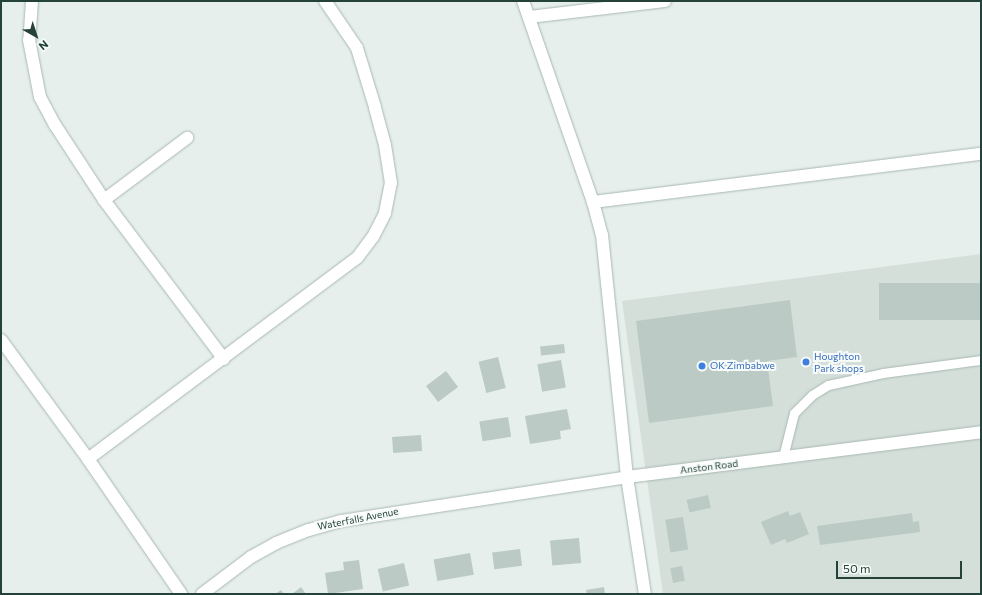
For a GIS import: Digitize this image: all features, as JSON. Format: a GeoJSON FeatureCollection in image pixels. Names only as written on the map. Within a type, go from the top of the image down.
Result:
{"type":"FeatureCollection","features":[{"type":"Feature","properties":{"kind":"street"},"geometry":{"type":"LineString","coordinates":[[32,1],[29,40],[40,97],[55,125],[104,200],[224,359]]}},
{"type":"Feature","properties":{"kind":"street"},"geometry":{"type":"LineString","coordinates":[[88,459],[224,359],[357,258],[373,237],[385,212],[391,183],[385,145],[375,107],[356,48],[325,1]]}},
{"type":"Feature","properties":{"kind":"street"},"geometry":{"type":"LineString","coordinates":[[523,1],[593,202],[602,235],[627,477],[645,594]]}},
{"type":"Feature","properties":{"kind":"street"},"geometry":{"type":"LineString","coordinates":[[529,17],[665,1]]}},
{"type":"Feature","properties":{"kind":"street"},"geometry":{"type":"LineString","coordinates":[[104,200],[187,138]]}},
{"type":"Feature","properties":{"kind":"street"},"geometry":{"type":"LineString","coordinates":[[593,202],[981,154]]}},
{"type":"Feature","properties":{"kind":"street"},"geometry":{"type":"LineString","coordinates":[[1,340],[88,459],[181,594]]}},
{"type":"Feature","properties":{"kind":"street","name":"Anston Road"},"geometry":{"type":"LineString","coordinates":[[437,504],[627,477],[981,432]]}},
{"type":"Feature","properties":{"kind":"street","name":"Waterfalls Avenue"},"geometry":{"type":"LineString","coordinates":[[202,594],[251,557],[309,530],[341,521],[437,504]]}},
{"type":"Feature","properties":{"kind":"lane"},"geometry":{"type":"LineString","coordinates":[[783,457],[794,413],[812,395],[828,385],[883,373],[981,360]]}},
{"type":"Feature","properties":{"kind":"shaded area"},"geometry":{"type":"Polygon","coordinates":[[[981,254],[981,594],[663,594],[622,301],[981,254]]]}},
{"type":"Feature","properties":{"kind":"building"},"geometry":{"type":"Polygon","coordinates":[[[879,283],[981,283],[981,320],[879,320],[879,283]]]}},
{"type":"Feature","properties":{"kind":"building"},"geometry":{"type":"Polygon","coordinates":[[[790,300],[797,357],[767,361],[773,406],[649,423],[636,321],[790,300]]]}},
{"type":"Feature","properties":{"kind":"building"},"geometry":{"type":"Polygon","coordinates":[[[564,344],[565,353],[541,355],[540,347],[564,344]]]}},
{"type":"Feature","properties":{"kind":"building"},"geometry":{"type":"Polygon","coordinates":[[[498,357],[506,388],[486,393],[479,362],[498,357]]]}},
{"type":"Feature","properties":{"kind":"building"},"geometry":{"type":"Polygon","coordinates":[[[561,360],[566,388],[542,392],[537,364],[561,360]]]}},
{"type":"Feature","properties":{"kind":"building"},"geometry":{"type":"Polygon","coordinates":[[[446,371],[458,387],[438,402],[426,386],[446,371]]]}},
{"type":"Feature","properties":{"kind":"building"},"geometry":{"type":"Polygon","coordinates":[[[567,409],[571,429],[560,431],[561,439],[530,444],[525,416],[567,409]]]}},
{"type":"Feature","properties":{"kind":"building"},"geometry":{"type":"Polygon","coordinates":[[[508,417],[511,437],[482,441],[479,422],[508,417]]]}},
{"type":"Feature","properties":{"kind":"building"},"geometry":{"type":"Polygon","coordinates":[[[421,435],[422,451],[393,453],[392,437],[421,435]]]}},
{"type":"Feature","properties":{"kind":"building"},"geometry":{"type":"Polygon","coordinates":[[[708,495],[711,508],[689,513],[687,500],[708,495]]]}},
{"type":"Feature","properties":{"kind":"building"},"geometry":{"type":"Polygon","coordinates":[[[788,511],[790,516],[800,512],[809,534],[787,543],[785,539],[771,545],[761,522],[788,511]]]}},
{"type":"Feature","properties":{"kind":"building"},"geometry":{"type":"Polygon","coordinates":[[[912,513],[913,522],[919,521],[920,532],[820,545],[817,526],[912,513]]]}},
{"type":"Feature","properties":{"kind":"building"},"geometry":{"type":"Polygon","coordinates":[[[683,517],[688,550],[670,552],[665,520],[683,517]]]}},
{"type":"Feature","properties":{"kind":"building"},"geometry":{"type":"Polygon","coordinates":[[[579,538],[581,563],[552,565],[550,541],[579,538]]]}},
{"type":"Feature","properties":{"kind":"building"},"geometry":{"type":"Polygon","coordinates":[[[520,549],[522,566],[494,569],[492,552],[520,549]]]}},
{"type":"Feature","properties":{"kind":"building"},"geometry":{"type":"Polygon","coordinates":[[[470,553],[474,575],[437,581],[434,559],[470,553]]]}},
{"type":"Feature","properties":{"kind":"building"},"geometry":{"type":"Polygon","coordinates":[[[359,560],[363,589],[328,594],[325,573],[344,570],[343,562],[359,560]]]}},
{"type":"Feature","properties":{"kind":"building"},"geometry":{"type":"Polygon","coordinates":[[[404,563],[409,585],[383,591],[378,569],[404,563]]]}},
{"type":"Feature","properties":{"kind":"building"},"geometry":{"type":"Polygon","coordinates":[[[682,566],[685,581],[673,583],[670,568],[682,566]]]}},
{"type":"Feature","properties":{"kind":"building"},"geometry":{"type":"Polygon","coordinates":[[[301,587],[306,594],[292,594],[301,587]]]}},
{"type":"Feature","properties":{"kind":"building"},"geometry":{"type":"Polygon","coordinates":[[[604,587],[605,594],[587,594],[586,590],[604,587]]]}},
{"type":"Feature","properties":{"kind":"building"},"geometry":{"type":"Polygon","coordinates":[[[281,590],[284,594],[275,594],[281,590]]]}},
{"type":"Feature","properties":{"kind":"place","name":"Houghton Park shops"},"geometry":{"type":"Point","coordinates":[806,362]}},
{"type":"Feature","properties":{"kind":"place","name":"OK Zimbabwe"},"geometry":{"type":"Point","coordinates":[702,366]}}]}
